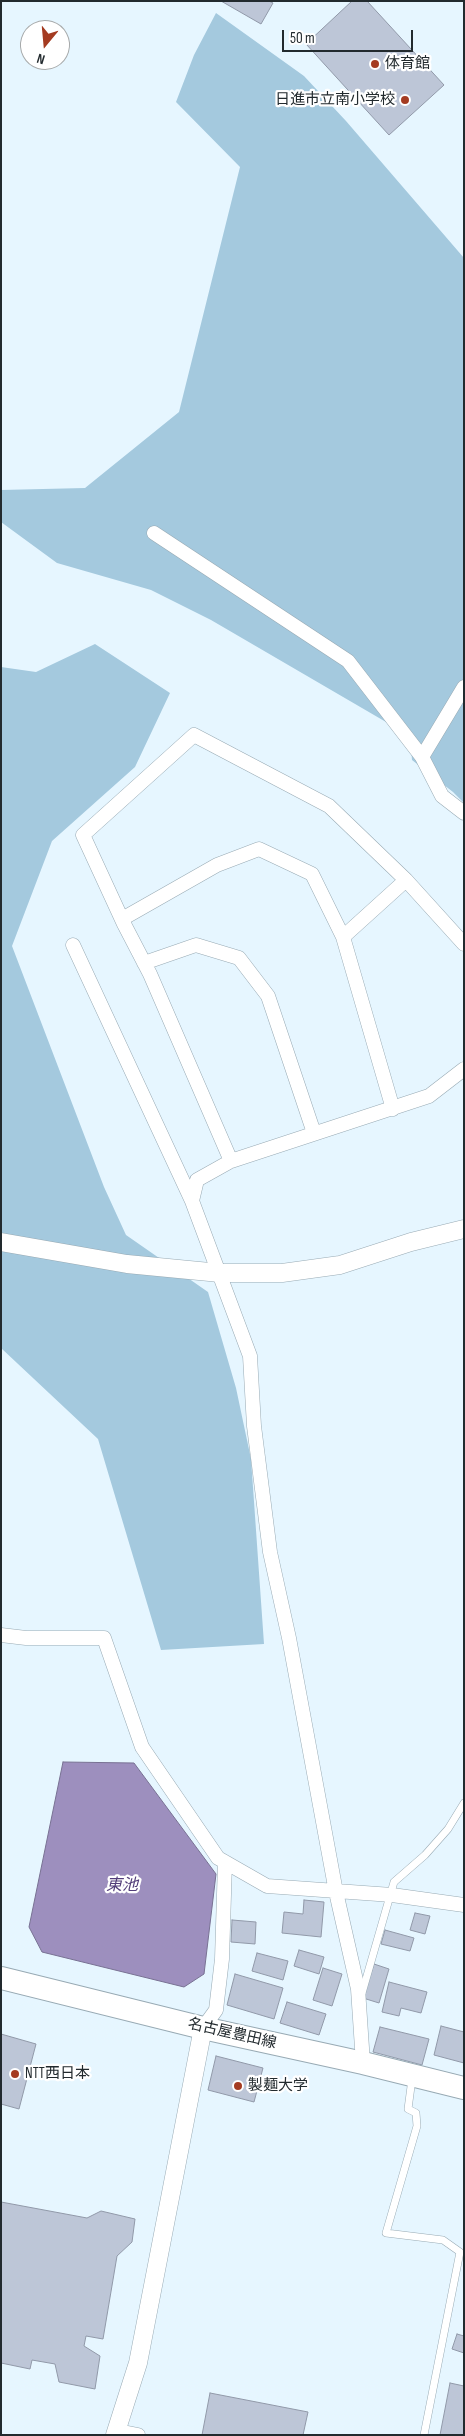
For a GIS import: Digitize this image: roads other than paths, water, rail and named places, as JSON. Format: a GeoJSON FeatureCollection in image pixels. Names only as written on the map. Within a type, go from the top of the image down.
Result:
{"type":"FeatureCollection","features":[{"type":"Feature","properties":{"kind":"main road","name":"名古屋豊田線"},"geometry":{"type":"LineString","coordinates":[[1,1978],[203,2028],[363,2062],[464,2088]]}},
{"type":"Feature","properties":{"kind":"street"},"geometry":{"type":"LineString","coordinates":[[154,533],[348,661],[422,757],[442,796],[464,813]]}},
{"type":"Feature","properties":{"kind":"street"},"geometry":{"type":"LineString","coordinates":[[422,757],[464,687]]}},
{"type":"Feature","properties":{"kind":"street"},"geometry":{"type":"LineString","coordinates":[[230,1161],[144,963],[83,835],[194,735],[330,806],[406,880],[464,944]]}},
{"type":"Feature","properties":{"kind":"street"},"geometry":{"type":"LineString","coordinates":[[122,919],[217,865],[258,849],[312,874],[342,936],[393,1109]]}},
{"type":"Feature","properties":{"kind":"street"},"geometry":{"type":"LineString","coordinates":[[342,936],[406,880]]}},
{"type":"Feature","properties":{"kind":"street"},"geometry":{"type":"LineString","coordinates":[[73,945],[192,1201],[250,1356],[254,1426],[270,1552],[289,1638],[336,1892],[360,2002],[363,2062]]}},
{"type":"Feature","properties":{"kind":"street"},"geometry":{"type":"LineString","coordinates":[[144,963],[196,945],[239,958],[268,996],[314,1133]]}},
{"type":"Feature","properties":{"kind":"street"},"geometry":{"type":"LineString","coordinates":[[192,1201],[197,1180],[230,1161],[428,1096],[464,1069]]}},
{"type":"Feature","properties":{"kind":"street"},"geometry":{"type":"LineString","coordinates":[[1,1242],[127,1264],[220,1273],[282,1273],[340,1265],[411,1242],[464,1229]]}},
{"type":"Feature","properties":{"kind":"street"},"geometry":{"type":"LineString","coordinates":[[1,1635],[26,1638],[104,1638],[142,1747],[218,1858],[267,1886],[392,1895],[464,1906]]}},
{"type":"Feature","properties":{"kind":"street"},"geometry":{"type":"LineString","coordinates":[[138,2435],[117,2433],[138,2363],[203,2028],[216,2010],[222,1959],[225,1862]]}},
{"type":"Feature","properties":{"kind":"lane"},"geometry":{"type":"LineString","coordinates":[[360,2002],[392,1895],[394,1882],[425,1855],[448,1829],[464,1803]]}},
{"type":"Feature","properties":{"kind":"lane"},"geometry":{"type":"LineString","coordinates":[[413,2075],[408,2109],[416,2113],[417,2126],[386,2233],[443,2240],[460,2252],[424,2435]]}},
{"type":"Feature","properties":{"kind":"water","name":"東池"},"geometry":{"type":"Polygon","coordinates":[[[63,1762],[134,1763],[216,1874],[204,1974],[184,1987],[42,1952],[29,1927],[63,1762]]]}},
{"type":"Feature","properties":{"kind":"place","name":"体育館"},"geometry":{"type":"Point","coordinates":[375,64]}},
{"type":"Feature","properties":{"kind":"place","name":"日進市立南小学校"},"geometry":{"type":"Point","coordinates":[405,100]}},
{"type":"Feature","properties":{"kind":"place","name":"NTT西日本"},"geometry":{"type":"Point","coordinates":[15,2074]}},
{"type":"Feature","properties":{"kind":"place","name":"製麺大学"},"geometry":{"type":"Point","coordinates":[238,2086]}}]}
